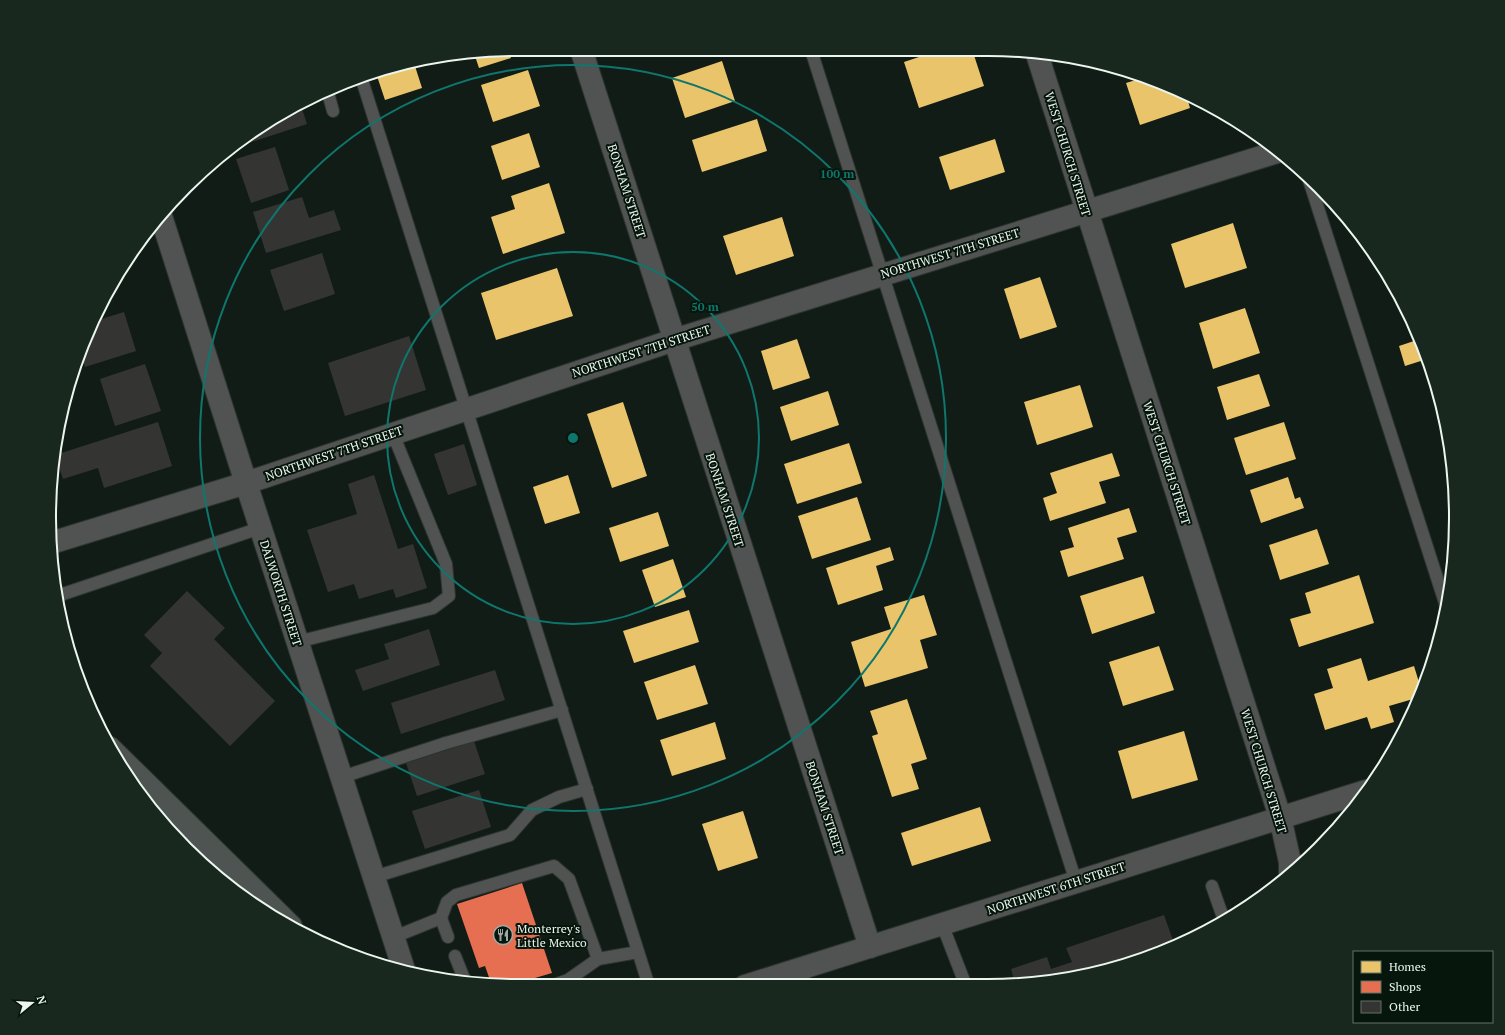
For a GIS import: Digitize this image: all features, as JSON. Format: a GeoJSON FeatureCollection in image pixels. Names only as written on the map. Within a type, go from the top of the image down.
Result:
{"type":"FeatureCollection","features":[{"type":"Feature","properties":{"kind":"main road"},"geometry":{"type":"LineString","coordinates":[[130,768],[273,909]]}},
{"type":"Feature","properties":{"kind":"street","name":"BONHAM STREET"},"geometry":{"type":"LineString","coordinates":[[583,56],[870,947]]}},
{"type":"Feature","properties":{"kind":"street","name":"WEST CHURCH STREET"},"geometry":{"type":"LineString","coordinates":[[1039,59],[1280,817],[1290,866]]}},
{"type":"Feature","properties":{"kind":"street","name":"NORTHWEST 7TH STREET"},"geometry":{"type":"LineString","coordinates":[[57,541],[246,483],[674,340],[1271,154]]}},
{"type":"Feature","properties":{"kind":"street","name":"DALWORTH STREET"},"geometry":{"type":"LineString","coordinates":[[163,223],[260,528],[402,964]]}},
{"type":"Feature","properties":{"kind":"street","name":"NORTHWEST 6TH STREET"},"geometry":{"type":"LineString","coordinates":[[790,979],[803,977],[870,947],[1357,794]]}},
{"type":"Feature","properties":{"kind":"lane"},"geometry":{"type":"LineString","coordinates":[[813,56],[1076,882]]}},
{"type":"Feature","properties":{"kind":"lane"},"geometry":{"type":"LineString","coordinates":[[363,82],[647,979]]}},
{"type":"Feature","properties":{"kind":"lane"},"geometry":{"type":"LineString","coordinates":[[329,97],[333,111]]}},
{"type":"Feature","properties":{"kind":"lane"},"geometry":{"type":"LineString","coordinates":[[1312,189],[1442,594]]}},
{"type":"Feature","properties":{"kind":"lane"},"geometry":{"type":"LineString","coordinates":[[298,642],[433,608],[449,596],[446,564],[393,434]]}},
{"type":"Feature","properties":{"kind":"lane"},"geometry":{"type":"LineString","coordinates":[[63,594],[260,528]]}},
{"type":"Feature","properties":{"kind":"lane"},"geometry":{"type":"LineString","coordinates":[[342,777],[446,743],[562,710]]}},
{"type":"Feature","properties":{"kind":"lane"},"geometry":{"type":"LineString","coordinates":[[374,877],[510,835],[532,810],[560,797],[587,789]]}},
{"type":"Feature","properties":{"kind":"lane"},"geometry":{"type":"LineString","coordinates":[[448,937],[441,918],[447,902],[456,895],[554,866],[569,879],[598,959]]}},
{"type":"Feature","properties":{"kind":"lane"},"geometry":{"type":"LineString","coordinates":[[1212,886],[1222,915]]}},
{"type":"Feature","properties":{"kind":"lane"},"geometry":{"type":"LineString","coordinates":[[394,937],[441,918]]}},
{"type":"Feature","properties":{"kind":"lane"},"geometry":{"type":"LineString","coordinates":[[942,924],[963,979]]}},
{"type":"Feature","properties":{"kind":"lane"},"geometry":{"type":"LineString","coordinates":[[569,979],[598,959],[638,952]]}},
{"type":"Feature","properties":{"kind":"lane"},"geometry":{"type":"LineString","coordinates":[[455,956],[463,976]]}},
{"type":"Feature","properties":{"kind":"building: Homes"},"geometry":{"type":"Polygon","coordinates":[[[510,56],[511,58],[479,68],[476,58],[510,56]]]}},
{"type":"Feature","properties":{"kind":"building: Homes"},"geometry":{"type":"Polygon","coordinates":[[[922,56],[974,56],[984,86],[919,108],[904,62],[922,56]]]}},
{"type":"Feature","properties":{"kind":"building: Homes"},"geometry":{"type":"Polygon","coordinates":[[[722,61],[735,101],[685,118],[672,78],[722,61]]]}},
{"type":"Feature","properties":{"kind":"building: Homes"},"geometry":{"type":"Polygon","coordinates":[[[416,68],[422,88],[385,100],[378,78],[416,68]]]}},
{"type":"Feature","properties":{"kind":"building: Homes"},"geometry":{"type":"Polygon","coordinates":[[[528,70],[540,106],[493,122],[481,85],[528,70]]]}},
{"type":"Feature","properties":{"kind":"building: Homes"},"geometry":{"type":"Polygon","coordinates":[[[1136,80],[1188,102],[1190,108],[1140,125],[1126,83],[1136,80]]]}},
{"type":"Feature","properties":{"kind":"building: Homes"},"geometry":{"type":"Polygon","coordinates":[[[757,119],[767,151],[702,172],[692,140],[757,119]]]}},
{"type":"Feature","properties":{"kind":"building: Homes"},"geometry":{"type":"Polygon","coordinates":[[[529,133],[540,167],[502,180],[491,146],[529,133]]]}},
{"type":"Feature","properties":{"kind":"building: Homes"},"geometry":{"type":"Polygon","coordinates":[[[995,139],[1005,172],[950,190],[939,157],[995,139]]]}},
{"type":"Feature","properties":{"kind":"building: Homes"},"geometry":{"type":"Polygon","coordinates":[[[549,183],[565,233],[503,254],[491,217],[515,209],[511,196],[549,183]]]}},
{"type":"Feature","properties":{"kind":"building: Homes"},"geometry":{"type":"Polygon","coordinates":[[[782,217],[794,256],[736,275],[723,236],[782,217]]]}},
{"type":"Feature","properties":{"kind":"building: Homes"},"geometry":{"type":"Polygon","coordinates":[[[1233,223],[1247,268],[1185,288],[1171,244],[1233,223]]]}},
{"type":"Feature","properties":{"kind":"building: Homes"},"geometry":{"type":"Polygon","coordinates":[[[557,268],[573,316],[496,340],[481,293],[557,268]]]}},
{"type":"Feature","properties":{"kind":"building: Homes"},"geometry":{"type":"Polygon","coordinates":[[[1040,277],[1057,327],[1020,339],[1004,289],[1040,277]]]}},
{"type":"Feature","properties":{"kind":"building: Homes"},"geometry":{"type":"Polygon","coordinates":[[[1245,308],[1260,353],[1213,369],[1199,323],[1245,308]]]}},
{"type":"Feature","properties":{"kind":"building: Homes"},"geometry":{"type":"Polygon","coordinates":[[[797,339],[810,378],[773,390],[761,351],[797,339]]]}},
{"type":"Feature","properties":{"kind":"building: Homes"},"geometry":{"type":"Polygon","coordinates":[[[1414,341],[1422,361],[1405,366],[1399,346],[1414,341]]]}},
{"type":"Feature","properties":{"kind":"building: Homes"},"geometry":{"type":"Polygon","coordinates":[[[1259,374],[1270,406],[1227,420],[1217,387],[1259,374]]]}},
{"type":"Feature","properties":{"kind":"building: Homes"},"geometry":{"type":"Polygon","coordinates":[[[1080,385],[1093,427],[1037,445],[1024,402],[1080,385]]]}},
{"type":"Feature","properties":{"kind":"building: Homes"},"geometry":{"type":"Polygon","coordinates":[[[828,391],[839,425],[791,441],[780,407],[828,391]]]}},
{"type":"Feature","properties":{"kind":"building: Homes"},"geometry":{"type":"Polygon","coordinates":[[[623,402],[647,476],[612,488],[587,414],[623,402]]]}},
{"type":"Feature","properties":{"kind":"building: Homes"},"geometry":{"type":"Polygon","coordinates":[[[1284,422],[1296,459],[1246,475],[1234,438],[1284,422]]]}},
{"type":"Feature","properties":{"kind":"building: Homes"},"geometry":{"type":"Polygon","coordinates":[[[849,443],[862,483],[797,504],[784,464],[849,443]]]}},
{"type":"Feature","properties":{"kind":"building: Homes"},"geometry":{"type":"Polygon","coordinates":[[[1112,453],[1120,476],[1099,482],[1106,503],[1050,521],[1043,498],[1057,493],[1050,473],[1112,453]]]}},
{"type":"Feature","properties":{"kind":"building: Homes"},"geometry":{"type":"Polygon","coordinates":[[[568,475],[580,513],[545,524],[533,487],[568,475]]]}},
{"type":"Feature","properties":{"kind":"building: Homes"},"geometry":{"type":"Polygon","coordinates":[[[1288,477],[1295,499],[1300,497],[1304,508],[1261,523],[1250,490],[1288,477]]]}},
{"type":"Feature","properties":{"kind":"building: Homes"},"geometry":{"type":"Polygon","coordinates":[[[857,497],[871,540],[812,559],[798,516],[857,497]]]}},
{"type":"Feature","properties":{"kind":"building: Homes"},"geometry":{"type":"Polygon","coordinates":[[[1129,508],[1137,532],[1117,538],[1124,559],[1068,577],[1060,551],[1074,547],[1068,528],[1129,508]]]}},
{"type":"Feature","properties":{"kind":"building: Homes"},"geometry":{"type":"Polygon","coordinates":[[[658,512],[669,546],[620,562],[609,528],[658,512]]]}},
{"type":"Feature","properties":{"kind":"building: Homes"},"geometry":{"type":"Polygon","coordinates":[[[1317,529],[1329,564],[1280,580],[1269,545],[1317,529]]]}},
{"type":"Feature","properties":{"kind":"building: Homes"},"geometry":{"type":"Polygon","coordinates":[[[890,547],[894,560],[876,566],[883,590],[838,605],[826,568],[890,547]]]}},
{"type":"Feature","properties":{"kind":"building: Homes"},"geometry":{"type":"Polygon","coordinates":[[[673,559],[686,597],[655,607],[642,570],[673,559]]]}},
{"type":"Feature","properties":{"kind":"building: Homes"},"geometry":{"type":"Polygon","coordinates":[[[1359,575],[1374,623],[1299,647],[1290,619],[1311,613],[1305,593],[1359,575]]]}},
{"type":"Feature","properties":{"kind":"building: Homes"},"geometry":{"type":"Polygon","coordinates":[[[1143,576],[1155,613],[1092,634],[1080,596],[1143,576]]]}},
{"type":"Feature","properties":{"kind":"building: Homes"},"geometry":{"type":"Polygon","coordinates":[[[924,595],[937,635],[920,640],[928,668],[865,687],[851,642],[891,629],[884,607],[924,595]]]}},
{"type":"Feature","properties":{"kind":"building: Homes"},"geometry":{"type":"Polygon","coordinates":[[[689,610],[699,642],[634,663],[623,631],[689,610]]]}},
{"type":"Feature","properties":{"kind":"building: Homes"},"geometry":{"type":"Polygon","coordinates":[[[1159,646],[1174,690],[1123,706],[1109,662],[1159,646]]]}},
{"type":"Feature","properties":{"kind":"building: Homes"},"geometry":{"type":"Polygon","coordinates":[[[1361,658],[1368,681],[1414,666],[1419,682],[1411,699],[1389,706],[1394,722],[1371,729],[1367,717],[1325,730],[1314,694],[1333,688],[1327,669],[1361,658]]]}},
{"type":"Feature","properties":{"kind":"building: Homes"},"geometry":{"type":"Polygon","coordinates":[[[695,665],[708,704],[657,720],[644,682],[695,665]]]}},
{"type":"Feature","properties":{"kind":"building: Homes"},"geometry":{"type":"Polygon","coordinates":[[[907,699],[927,759],[911,764],[919,789],[892,797],[872,736],[878,734],[870,711],[907,699]]]}},
{"type":"Feature","properties":{"kind":"building: Homes"},"geometry":{"type":"Polygon","coordinates":[[[715,722],[726,759],[672,776],[660,740],[715,722]]]}},
{"type":"Feature","properties":{"kind":"building: Homes"},"geometry":{"type":"Polygon","coordinates":[[[1184,731],[1198,780],[1132,799],[1118,751],[1184,731]]]}},
{"type":"Feature","properties":{"kind":"building: Homes"},"geometry":{"type":"Polygon","coordinates":[[[980,807],[991,841],[912,866],[901,833],[980,807]]]}},
{"type":"Feature","properties":{"kind":"building: Homes"},"geometry":{"type":"Polygon","coordinates":[[[743,811],[758,858],[718,871],[702,824],[743,811]]]}},
{"type":"Feature","properties":{"kind":"building: Shops","name":"Monterrey's Little Mexico"},"geometry":{"type":"Polygon","coordinates":[[[522,883],[552,973],[532,979],[489,978],[485,966],[479,968],[457,904],[522,883]]]}},
{"type":"Feature","properties":{"kind":"building: Other"},"geometry":{"type":"Polygon","coordinates":[[[302,110],[307,124],[248,143],[302,110]]]}},
{"type":"Feature","properties":{"kind":"building: Other"},"geometry":{"type":"Polygon","coordinates":[[[275,147],[289,190],[251,203],[236,159],[275,147]]]}},
{"type":"Feature","properties":{"kind":"building: Other"},"geometry":{"type":"Polygon","coordinates":[[[302,197],[309,218],[334,210],[341,230],[266,253],[253,212],[302,197]]]}},
{"type":"Feature","properties":{"kind":"building: Other"},"geometry":{"type":"Polygon","coordinates":[[[322,253],[335,294],[284,311],[270,270],[322,253]]]}},
{"type":"Feature","properties":{"kind":"building: Other"},"geometry":{"type":"Polygon","coordinates":[[[124,312],[136,351],[85,367],[83,361],[101,319],[124,312]]]}},
{"type":"Feature","properties":{"kind":"building: Other"},"geometry":{"type":"Polygon","coordinates":[[[409,336],[426,390],[345,416],[328,363],[409,336]]]}},
{"type":"Feature","properties":{"kind":"building: Other"},"geometry":{"type":"Polygon","coordinates":[[[145,364],[161,411],[115,426],[100,379],[145,364]]]}},
{"type":"Feature","properties":{"kind":"building: Other"},"geometry":{"type":"Polygon","coordinates":[[[158,422],[172,466],[104,488],[98,468],[63,479],[59,467],[61,453],[158,422]]]}},
{"type":"Feature","properties":{"kind":"building: Other"},"geometry":{"type":"Polygon","coordinates":[[[464,444],[477,485],[448,495],[434,454],[464,444]]]}},
{"type":"Feature","properties":{"kind":"building: Other"},"geometry":{"type":"Polygon","coordinates":[[[374,475],[398,549],[413,544],[427,588],[396,598],[393,589],[359,599],[354,584],[328,592],[307,530],[357,514],[348,484],[374,475]]]}},
{"type":"Feature","properties":{"kind":"building: Other"},"geometry":{"type":"Polygon","coordinates":[[[187,591],[225,628],[214,639],[275,701],[230,746],[150,666],[162,653],[144,635],[187,591]]]}},
{"type":"Feature","properties":{"kind":"building: Other"},"geometry":{"type":"Polygon","coordinates":[[[429,629],[440,665],[363,691],[355,670],[389,659],[384,644],[429,629]]]}},
{"type":"Feature","properties":{"kind":"building: Other"},"geometry":{"type":"Polygon","coordinates":[[[495,670],[505,700],[401,734],[391,703],[495,670]]]}},
{"type":"Feature","properties":{"kind":"building: Other"},"geometry":{"type":"Polygon","coordinates":[[[474,741],[485,774],[417,796],[406,763],[474,741]]]}},
{"type":"Feature","properties":{"kind":"building: Other"},"geometry":{"type":"Polygon","coordinates":[[[479,790],[491,827],[425,849],[412,811],[479,790]]]}},
{"type":"Feature","properties":{"kind":"building: Other"},"geometry":{"type":"Polygon","coordinates":[[[1164,915],[1173,940],[1136,955],[1078,970],[1014,978],[1011,969],[1047,957],[1051,969],[1072,962],[1066,948],[1164,915]]]}},
{"type":"Feature","properties":{"kind":"place","name":"Monterrey's Little Mexico"},"geometry":{"type":"Point","coordinates":[503,935]}}]}
